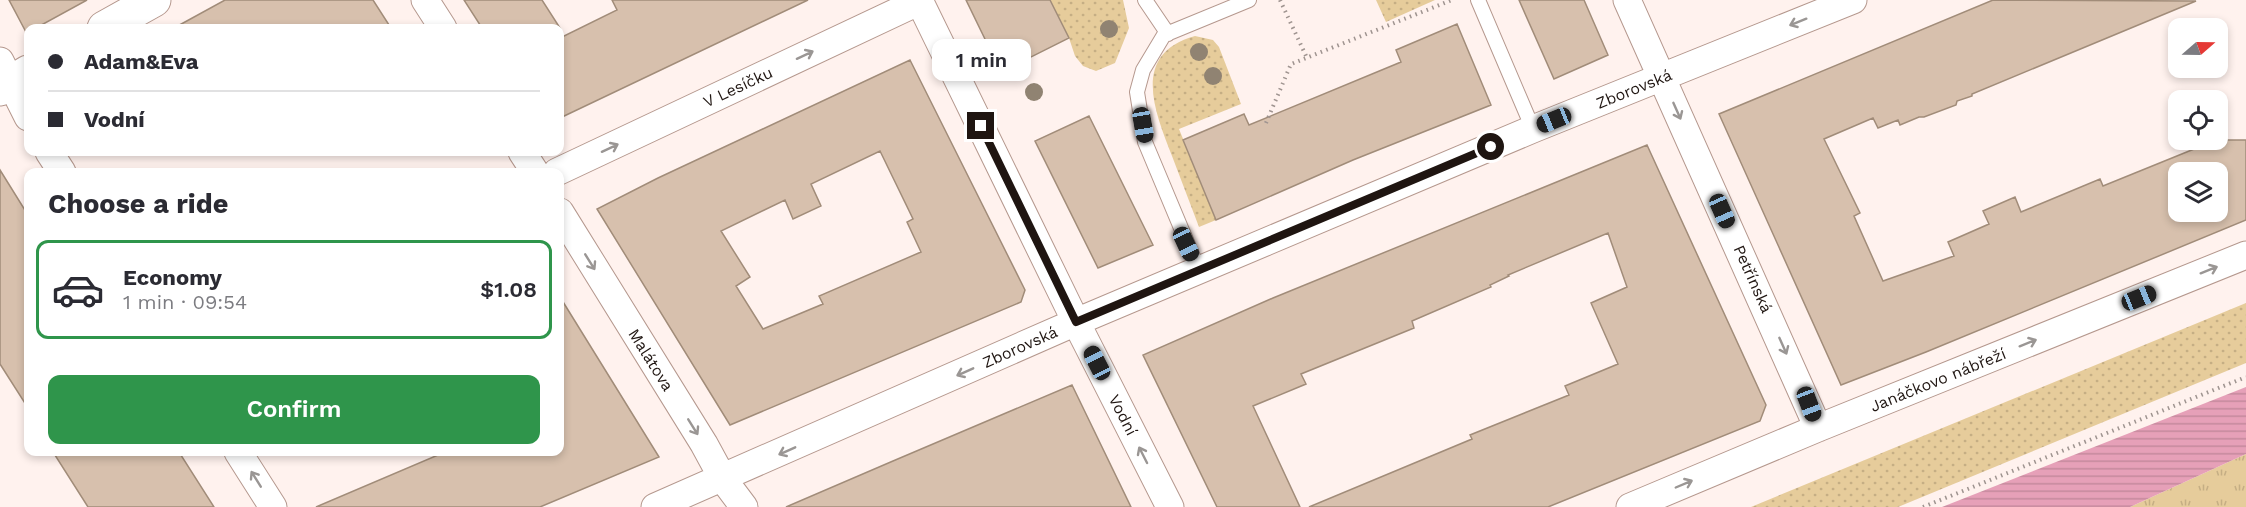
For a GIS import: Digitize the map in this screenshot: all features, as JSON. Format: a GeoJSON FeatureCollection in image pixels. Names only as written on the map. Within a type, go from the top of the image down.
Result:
{"type":"FeatureCollection","features":[{"type":"Feature","properties":{"kind":"street"},"geometry":{"type":"LineString","coordinates":[[111,24],[154,0]]}},
{"type":"Feature","properties":{"kind":"street"},"geometry":{"type":"LineString","coordinates":[[425,0],[440,24]]}},
{"type":"Feature","properties":{"kind":"street","name":"V Lesíčku"},"geometry":{"type":"LineString","coordinates":[[564,169],[919,0]]}},
{"type":"Feature","properties":{"kind":"street","name":"Vodní"},"geometry":{"type":"LineString","coordinates":[[919,0],[1076,322],[1170,507]]}},
{"type":"Feature","properties":{"kind":"street","name":"Petřínská"},"geometry":{"type":"LineString","coordinates":[[1627,0],[1818,428]]}},
{"type":"Feature","properties":{"kind":"street","name":"Zborovská"},"geometry":{"type":"LineString","coordinates":[[655,507],[1076,322],[1533,129],[1853,0]]}},
{"type":"Feature","properties":{"kind":"street"},"geometry":{"type":"LineString","coordinates":[[10,76],[24,108]]}},
{"type":"Feature","properties":{"kind":"street","name":"Malátova"},"geometry":{"type":"LineString","coordinates":[[564,218],[698,434],[723,479],[744,507]]}},
{"type":"Feature","properties":{"kind":"street","name":"Janáčkovo nábřeží"},"geometry":{"type":"LineString","coordinates":[[1630,507],[1818,428],[2246,255]]}},
{"type":"Feature","properties":{"kind":"street"},"geometry":{"type":"LineString","coordinates":[[241,456],[273,507]]}},
{"type":"Feature","properties":{"kind":"lane"},"geometry":{"type":"LineString","coordinates":[[1145,0],[1168,34]]}},
{"type":"Feature","properties":{"kind":"lane"},"geometry":{"type":"LineString","coordinates":[[1198,271],[1145,142],[1137,92],[1143,70],[1164,35],[1249,0]]}},
{"type":"Feature","properties":{"kind":"lane"},"geometry":{"type":"LineString","coordinates":[[1478,0],[1533,129]]}},
{"type":"Feature","properties":{"kind":"path"},"geometry":{"type":"LineString","coordinates":[[1280,0],[1307,58]]}},
{"type":"Feature","properties":{"kind":"path"},"geometry":{"type":"LineString","coordinates":[[1266,123],[1291,64],[1452,0]]}},
{"type":"Feature","properties":{"kind":"path"},"geometry":{"type":"LineString","coordinates":[[1923,507],[2246,377]]}},
{"type":"Feature","properties":{"kind":"green space"},"geometry":{"type":"Polygon","coordinates":[[[1050,0],[1123,0],[1129,28],[1115,63],[1096,71],[1083,66],[1075,56],[1069,38],[1050,0]]]}},
{"type":"Feature","properties":{"kind":"green space"},"geometry":{"type":"Polygon","coordinates":[[[1376,0],[1435,0],[1386,22],[1376,0]]]}},
{"type":"Feature","properties":{"kind":"green space"},"geometry":{"type":"Polygon","coordinates":[[[1195,36],[1213,40],[1219,47],[1241,104],[1179,129],[1216,220],[1199,227],[1159,121],[1153,86],[1155,70],[1162,56],[1175,45],[1195,36]]]}},
{"type":"Feature","properties":{"kind":"green space"},"geometry":{"type":"Polygon","coordinates":[[[2246,303],[2246,363],[1898,507],[1751,507],[2246,303]]]}},
{"type":"Feature","properties":{"kind":"green space"},"geometry":{"type":"Polygon","coordinates":[[[2246,454],[2246,507],[2130,507],[2246,454]]]}},
{"type":"Feature","properties":{"kind":"shaded area"},"geometry":{"type":"Polygon","coordinates":[[[2246,387],[2246,454],[2130,507],[1942,507],[2246,387]]]}},
{"type":"Feature","properties":{"kind":"building"},"geometry":{"type":"Polygon","coordinates":[[[9,0],[87,0],[43,24],[24,24],[24,28],[9,0]]]}},
{"type":"Feature","properties":{"kind":"building"},"geometry":{"type":"Polygon","coordinates":[[[225,0],[373,0],[388,24],[181,24],[225,0]]]}},
{"type":"Feature","properties":{"kind":"building"},"geometry":{"type":"Polygon","coordinates":[[[464,0],[542,0],[557,24],[479,24],[464,0]]]}},
{"type":"Feature","properties":{"kind":"building"},"geometry":{"type":"Polygon","coordinates":[[[612,0],[808,0],[564,116],[564,36],[617,10],[612,0]]]}},
{"type":"Feature","properties":{"kind":"building"},"geometry":{"type":"Polygon","coordinates":[[[966,0],[1050,0],[1069,38],[1001,72],[966,0]]]}},
{"type":"Feature","properties":{"kind":"building"},"geometry":{"type":"Polygon","coordinates":[[[1519,0],[1584,0],[1608,55],[1554,79],[1519,0]]]}},
{"type":"Feature","properties":{"kind":"building"},"geometry":{"type":"Polygon","coordinates":[[[1993,0],[2196,1],[1972,94],[1972,96],[1957,101],[1956,105],[1924,117],[1900,125],[1898,120],[1878,128],[1873,118],[1824,139],[1860,213],[1854,216],[1883,281],[1954,256],[1948,242],[1989,224],[1983,211],[2015,197],[2021,212],[2100,179],[2103,186],[2192,150],[2228,150],[2228,140],[2246,140],[2246,220],[1841,385],[1719,114],[1993,0]]]}},
{"type":"Feature","properties":{"kind":"building"},"geometry":{"type":"Polygon","coordinates":[[[1457,24],[1491,105],[1353,160],[1216,220],[1183,140],[1244,114],[1249,125],[1401,62],[1396,50],[1457,24]]]}},
{"type":"Feature","properties":{"kind":"building"},"geometry":{"type":"Polygon","coordinates":[[[910,60],[1025,290],[1021,302],[730,425],[597,209],[910,60]],[[880,151],[811,184],[821,206],[793,219],[785,200],[721,231],[750,277],[736,286],[763,329],[823,304],[819,296],[921,252],[907,222],[913,219],[880,151]]]}},
{"type":"Feature","properties":{"kind":"building"},"geometry":{"type":"Polygon","coordinates":[[[1089,116],[1153,245],[1098,268],[1035,141],[1089,116]]]}},
{"type":"Feature","properties":{"kind":"building"},"geometry":{"type":"Polygon","coordinates":[[[1647,145],[1766,405],[1760,421],[1548,507],[1309,507],[1472,439],[1470,435],[1569,395],[1565,386],[1618,364],[1591,303],[1627,287],[1608,233],[1508,275],[1490,285],[1491,287],[1412,321],[1414,328],[1301,374],[1306,384],[1253,406],[1300,507],[1217,507],[1143,355],[1273,298],[1647,145]]]}},
{"type":"Feature","properties":{"kind":"building"},"geometry":{"type":"Polygon","coordinates":[[[0,170],[24,209],[24,402],[0,364],[0,170]]]}},
{"type":"Feature","properties":{"kind":"building"},"geometry":{"type":"Polygon","coordinates":[[[564,303],[659,457],[540,507],[316,507],[436,456],[564,456],[564,303]]]}},
{"type":"Feature","properties":{"kind":"building"},"geometry":{"type":"Polygon","coordinates":[[[1072,385],[1131,507],[786,507],[893,461],[1072,385]]]}},
{"type":"Feature","properties":{"kind":"building"},"geometry":{"type":"Polygon","coordinates":[[[56,456],[182,456],[214,507],[88,507],[56,456]]]}},
{"type":"Feature","properties":{"kind":"route"},"geometry":{"type":"LineString","coordinates":[[981,126],[1076,322],[1491,147]]}}]}
